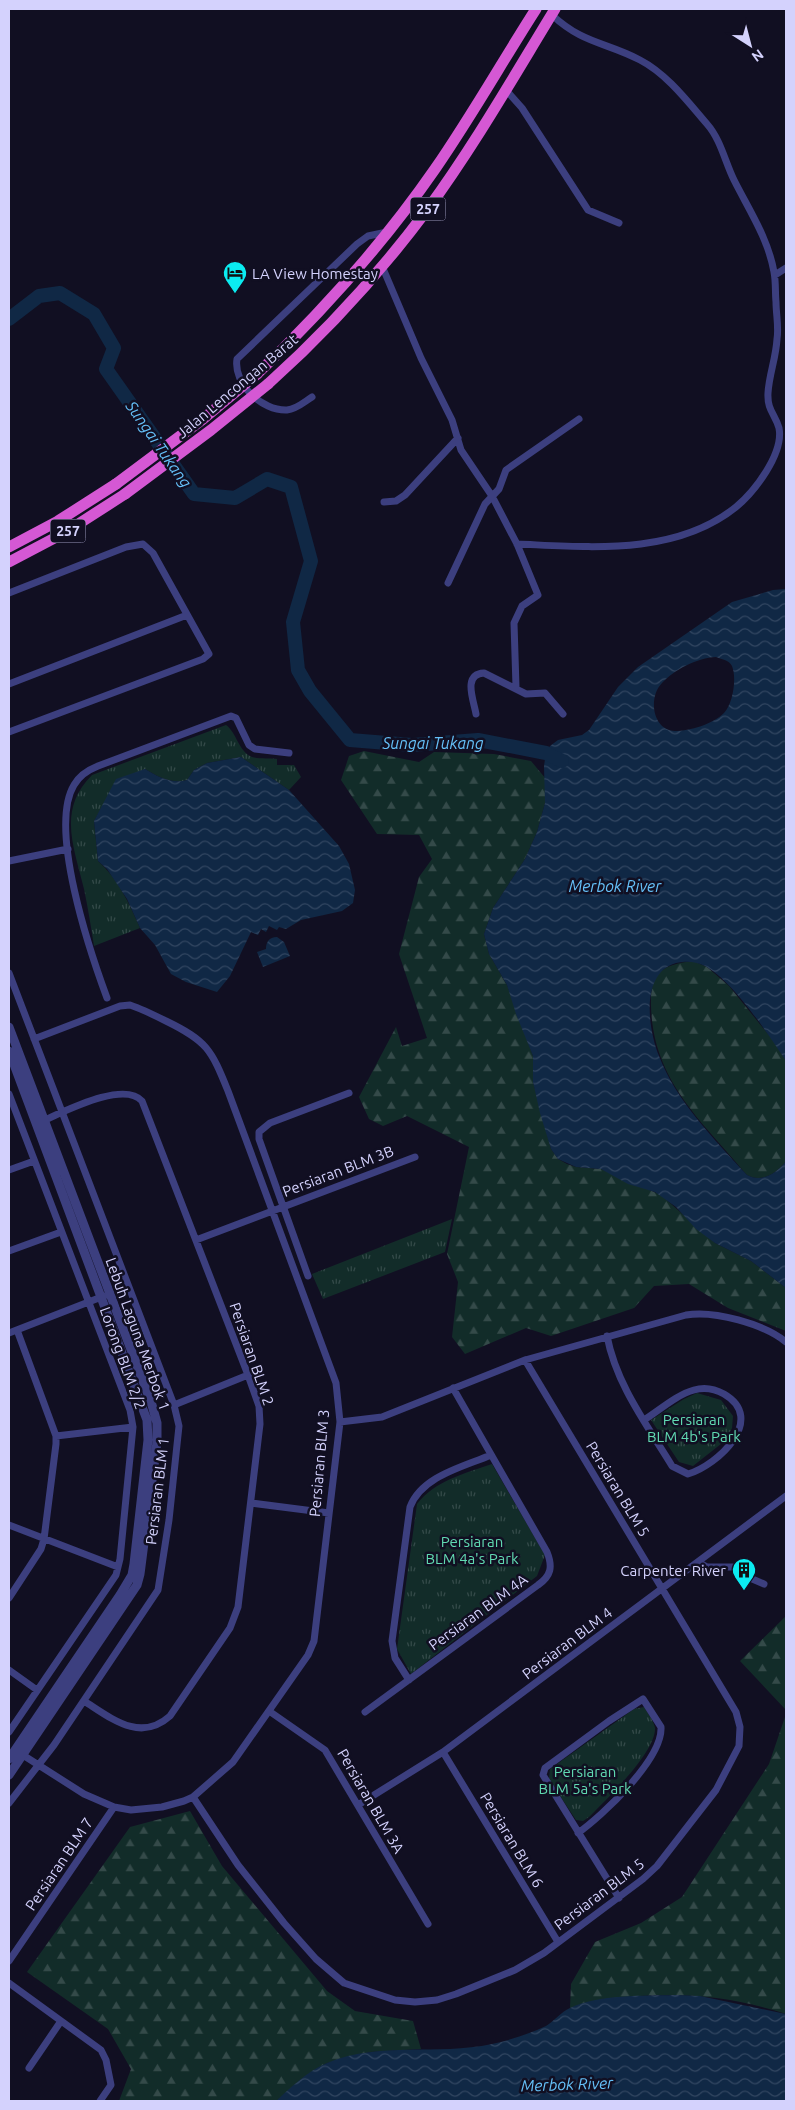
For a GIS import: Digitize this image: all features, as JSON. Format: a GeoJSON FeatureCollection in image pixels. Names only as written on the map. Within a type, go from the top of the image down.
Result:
{"type":"FeatureCollection","features":[{"type":"Feature","properties":{"kind":"highway","name":"Jalan Lencongan Barat"},"geometry":{"type":"LineString","coordinates":[[9,547],[58,521],[116,484],[176,440],[256,374],[305,327],[388,232],[444,156],[536,9]]}},
{"type":"Feature","properties":{"kind":"highway","name":"Jalan Lencongan Barat"},"geometry":{"type":"LineString","coordinates":[[9,562],[66,532],[125,494],[204,436],[268,384],[302,352],[382,266],[441,190],[554,12]]}},
{"type":"Feature","properties":{"kind":"street"},"geometry":{"type":"LineString","coordinates":[[517,544],[598,547],[660,541],[677,537],[709,524],[743,500],[764,474],[775,453],[778,436],[778,426],[767,404],[768,385],[777,340],[775,275],[756,220],[731,174],[718,140],[708,124],[670,83],[646,63],[575,34],[554,12]]}},
{"type":"Feature","properties":{"kind":"street"},"geometry":{"type":"LineString","coordinates":[[506,90],[522,108],[588,210],[619,223]]}},
{"type":"Feature","properties":{"kind":"street"},"geometry":{"type":"LineString","coordinates":[[312,397],[296,408],[287,410],[257,400],[237,373],[237,359],[357,244],[368,236],[388,232]]}},
{"type":"Feature","properties":{"kind":"street"},"geometry":{"type":"LineString","coordinates":[[382,266],[458,438],[461,450],[492,496],[517,544],[538,595],[522,606],[514,623],[516,687]]}},
{"type":"Feature","properties":{"kind":"street"},"geometry":{"type":"LineString","coordinates":[[775,275],[786,268]]}},
{"type":"Feature","properties":{"kind":"street"},"geometry":{"type":"LineString","coordinates":[[448,582],[485,504],[499,490],[502,477],[513,464],[579,419]]}},
{"type":"Feature","properties":{"kind":"street"},"geometry":{"type":"LineString","coordinates":[[384,502],[396,501],[405,495],[458,438]]}},
{"type":"Feature","properties":{"kind":"street"},"geometry":{"type":"LineString","coordinates":[[9,593],[126,546],[143,544],[152,553],[208,651],[208,654],[203,659],[9,732]]}},
{"type":"Feature","properties":{"kind":"street"},"geometry":{"type":"LineString","coordinates":[[9,684],[187,615]]}},
{"type":"Feature","properties":{"kind":"street"},"geometry":{"type":"LineString","coordinates":[[476,714],[470,689],[471,680],[477,674],[484,673],[516,687],[526,694],[547,694],[563,714]]}},
{"type":"Feature","properties":{"kind":"street"},"geometry":{"type":"LineString","coordinates":[[106,998],[87,944],[68,849],[66,824],[71,792],[85,772],[231,716],[239,722],[249,744],[255,749],[289,753]]}},
{"type":"Feature","properties":{"kind":"street"},"geometry":{"type":"LineString","coordinates":[[9,861],[68,849]]}},
{"type":"Feature","properties":{"kind":"street"},"geometry":{"type":"LineString","coordinates":[[9,973],[62,1113]]}},
{"type":"Feature","properties":{"kind":"street","name":"Persiaran BLM 3"},"geometry":{"type":"LineString","coordinates":[[18,1753],[84,1794],[114,1807],[147,1809],[172,1805],[193,1797],[233,1762],[308,1655],[314,1641],[340,1422],[336,1383],[219,1068],[210,1051],[197,1037],[137,1007],[125,1005],[34,1039]]}},
{"type":"Feature","properties":{"kind":"street","name":"Lebuh Laguna Merbok 1"},"geometry":{"type":"LineString","coordinates":[[9,1027],[40,1122],[105,1296],[148,1427],[132,1575],[18,1753],[9,1775]]}},
{"type":"Feature","properties":{"kind":"street","name":"Lebuh Laguna Merbok 1"},"geometry":{"type":"LineString","coordinates":[[9,1051],[40,1122]]}},
{"type":"Feature","properties":{"kind":"street","name":"Persiaran BLM 2"},"geometry":{"type":"LineString","coordinates":[[40,1122],[114,1094],[126,1093],[139,1098],[144,1105],[248,1375],[260,1414],[238,1606],[233,1622],[170,1716],[154,1725],[134,1728],[122,1725],[84,1701]]}},
{"type":"Feature","properties":{"kind":"street"},"geometry":{"type":"LineString","coordinates":[[308,1276],[259,1140],[259,1132],[270,1123],[349,1093]]}},
{"type":"Feature","properties":{"kind":"street","name":"Lorong BLM 2/2"},"geometry":{"type":"LineString","coordinates":[[9,1094],[130,1410],[133,1427],[118,1568],[112,1582],[9,1732]]}},
{"type":"Feature","properties":{"kind":"street","name":"Persiaran BLM 1"},"geometry":{"type":"LineString","coordinates":[[9,1804],[84,1701],[158,1590],[169,1520],[179,1426],[174,1405],[62,1113]]}},
{"type":"Feature","properties":{"kind":"street","name":"Persiaran BLM 3B"},"geometry":{"type":"LineString","coordinates":[[196,1240],[415,1157]]}},
{"type":"Feature","properties":{"kind":"street"},"geometry":{"type":"LineString","coordinates":[[9,1170],[34,1161]]}},
{"type":"Feature","properties":{"kind":"street"},"geometry":{"type":"LineString","coordinates":[[9,1251],[61,1232]]}},
{"type":"Feature","properties":{"kind":"street"},"geometry":{"type":"LineString","coordinates":[[9,1333],[105,1296]]}},
{"type":"Feature","properties":{"kind":"street"},"geometry":{"type":"LineString","coordinates":[[340,1422],[382,1417],[525,1360],[697,1313],[712,1314],[750,1324],[778,1336],[786,1342]]}},
{"type":"Feature","properties":{"kind":"street"},"geometry":{"type":"LineString","coordinates":[[9,1598],[41,1548],[44,1539],[56,1452],[56,1436],[17,1330]]}},
{"type":"Feature","properties":{"kind":"street"},"geometry":{"type":"LineString","coordinates":[[608,1336],[620,1378],[644,1420],[672,1466],[688,1474],[700,1469],[725,1450],[737,1436],[740,1426],[739,1411],[732,1400],[720,1393],[704,1388],[685,1394],[644,1420]]}},
{"type":"Feature","properties":{"kind":"street","name":"Persiaran BLM 5"},"geometry":{"type":"LineString","coordinates":[[193,1797],[238,1865],[284,1923],[334,1976],[355,1988],[395,2000],[415,2002],[437,2000],[456,1994],[516,1970],[619,1898],[657,1866],[701,1812],[716,1790],[739,1746],[738,1720],[730,1700],[525,1360]]}},
{"type":"Feature","properties":{"kind":"street"},"geometry":{"type":"LineString","coordinates":[[174,1405],[248,1375]]}},
{"type":"Feature","properties":{"kind":"street","name":"Persiaran BLM 4A"},"geometry":{"type":"LineString","coordinates":[[365,1712],[538,1585],[550,1573],[550,1560],[547,1552],[453,1388]]}},
{"type":"Feature","properties":{"kind":"street"},"geometry":{"type":"LineString","coordinates":[[56,1436],[133,1427]]}},
{"type":"Feature","properties":{"kind":"street"},"geometry":{"type":"LineString","coordinates":[[409,1680],[396,1658],[392,1641],[410,1507],[417,1492],[428,1483],[491,1455]]}},
{"type":"Feature","properties":{"kind":"street","name":"Persiaran BLM 4"},"geometry":{"type":"LineString","coordinates":[[358,1804],[443,1752],[786,1496]]}},
{"type":"Feature","properties":{"kind":"street"},"geometry":{"type":"LineString","coordinates":[[250,1503],[328,1513]]}},
{"type":"Feature","properties":{"kind":"street"},"geometry":{"type":"LineString","coordinates":[[9,1525],[118,1568]]}},
{"type":"Feature","properties":{"kind":"street"},"geometry":{"type":"LineString","coordinates":[[698,1562],[707,1567],[733,1567],[743,1575],[764,1584]]}},
{"type":"Feature","properties":{"kind":"street"},"geometry":{"type":"LineString","coordinates":[[9,1670],[37,1690]]}},
{"type":"Feature","properties":{"kind":"street"},"geometry":{"type":"LineString","coordinates":[[578,1833],[597,1820],[619,1796],[657,1747],[661,1727],[643,1699],[609,1721],[543,1772],[545,1781],[619,1898]]}},
{"type":"Feature","properties":{"kind":"street","name":"Persiaran BLM 3A"},"geometry":{"type":"LineString","coordinates":[[269,1711],[325,1750],[428,1924]]}},
{"type":"Feature","properties":{"kind":"street","name":"Persiaran BLM 6"},"geometry":{"type":"LineString","coordinates":[[443,1752],[558,1942]]}},
{"type":"Feature","properties":{"kind":"street","name":"Lebuh Laguna Merbok 1"},"geometry":{"type":"LineString","coordinates":[[9,1758],[18,1753]]}},
{"type":"Feature","properties":{"kind":"street","name":"Persiaran BLM 7"},"geometry":{"type":"LineString","coordinates":[[9,1961],[114,1807]]}},
{"type":"Feature","properties":{"kind":"street"},"geometry":{"type":"LineString","coordinates":[[9,1983],[93,2043],[103,2054],[111,2085],[100,2101]]}},
{"type":"Feature","properties":{"kind":"street"},"geometry":{"type":"LineString","coordinates":[[28,2068],[61,2021]]}},
{"type":"Feature","properties":{"kind":"green space"},"geometry":{"type":"Polygon","coordinates":[[[226,725],[247,754],[255,758],[277,759],[277,765],[294,765],[301,777],[289,790],[241,757],[207,763],[194,770],[187,780],[181,781],[165,779],[145,769],[102,807],[94,821],[98,861],[117,884],[140,928],[94,946],[71,829],[71,815],[81,788],[92,775],[226,725]]]}},
{"type":"Feature","properties":{"kind":"green space"},"geometry":{"type":"Polygon","coordinates":[[[364,751],[419,762],[434,752],[494,754],[531,761],[546,779],[545,803],[537,832],[525,859],[493,908],[484,934],[489,954],[507,985],[533,1056],[533,1082],[551,1149],[558,1159],[567,1164],[576,1167],[601,1169],[661,1195],[715,1243],[751,1261],[786,1288],[786,1331],[728,1308],[689,1284],[654,1286],[634,1308],[551,1336],[526,1328],[465,1354],[452,1337],[458,1282],[447,1254],[469,1147],[407,1116],[383,1126],[369,1119],[359,1097],[396,1027],[402,1046],[427,1038],[399,954],[419,877],[432,859],[419,835],[377,834],[341,780],[349,756],[364,751]]]}},
{"type":"Feature","properties":{"kind":"green space"},"geometry":{"type":"Polygon","coordinates":[[[693,961],[707,967],[729,986],[772,1039],[786,1061],[786,1161],[769,1176],[758,1178],[747,1175],[697,1118],[670,1078],[661,1056],[654,1033],[651,1006],[653,985],[660,972],[666,968],[693,961]]]}},
{"type":"Feature","properties":{"kind":"green space"},"geometry":{"type":"Polygon","coordinates":[[[452,1219],[445,1252],[323,1299],[312,1274],[452,1219]]]}},
{"type":"Feature","properties":{"kind":"green space","name":"Persiaran BLM 4b's Park"},"geometry":{"type":"Polygon","coordinates":[[[697,1393],[721,1400],[733,1416],[732,1428],[726,1440],[693,1466],[679,1462],[651,1420],[697,1393]]]}},
{"type":"Feature","properties":{"kind":"green space","name":"Persiaran BLM 4a's Park"},"geometry":{"type":"Polygon","coordinates":[[[492,1464],[545,1555],[537,1576],[411,1674],[397,1649],[417,1504],[442,1483],[492,1464]]]}},
{"type":"Feature","properties":{"kind":"green space"},"geometry":{"type":"Polygon","coordinates":[[[786,1616],[786,1710],[740,1661],[786,1616]]]}},
{"type":"Feature","properties":{"kind":"green space","name":"Persiaran BLM 5a's Park"},"geometry":{"type":"Polygon","coordinates":[[[644,1707],[655,1728],[648,1750],[629,1775],[589,1817],[583,1821],[576,1820],[549,1779],[550,1769],[634,1709],[644,1707]]]}},
{"type":"Feature","properties":{"kind":"green space"},"geometry":{"type":"Polygon","coordinates":[[[786,1714],[786,2014],[760,2006],[733,2001],[679,1995],[651,1995],[624,1998],[570,2008],[571,1984],[595,1942],[641,1923],[682,1897],[769,1764],[786,1714]]]}},
{"type":"Feature","properties":{"kind":"green space"},"geometry":{"type":"Polygon","coordinates":[[[190,1811],[222,1866],[327,1991],[355,2011],[413,2021],[421,2049],[370,2052],[327,2063],[313,2071],[276,2101],[119,2101],[131,2069],[108,2029],[27,1972],[130,1827],[190,1811]]]}},
{"type":"Feature","properties":{"kind":"water","name":"Merbok River"},"geometry":{"type":"Polygon","coordinates":[[[786,589],[786,1061],[738,995],[716,973],[697,963],[676,963],[664,969],[657,978],[652,990],[650,1017],[655,1045],[666,1073],[675,1089],[697,1119],[747,1175],[758,1178],[769,1176],[786,1161],[786,1288],[751,1261],[715,1243],[696,1229],[676,1207],[655,1192],[628,1184],[601,1169],[576,1167],[558,1159],[551,1149],[540,1113],[533,1082],[533,1056],[516,1014],[507,985],[489,954],[484,934],[493,908],[525,859],[537,832],[545,803],[544,766],[546,753],[550,746],[558,740],[582,735],[589,730],[618,687],[638,667],[732,602],[773,590],[786,589]],[[716,657],[687,665],[673,673],[662,683],[655,696],[654,704],[657,719],[661,725],[675,731],[687,730],[708,724],[724,713],[732,697],[734,677],[731,664],[716,657]]]}},
{"type":"Feature","properties":{"kind":"water"},"geometry":{"type":"Polygon","coordinates":[[[241,757],[289,790],[339,846],[349,864],[355,890],[353,903],[342,911],[301,920],[286,929],[279,927],[277,930],[269,926],[266,932],[261,929],[258,935],[251,932],[230,976],[217,992],[186,982],[171,974],[155,945],[140,928],[127,899],[107,869],[98,861],[94,821],[116,779],[145,769],[165,779],[187,780],[194,770],[207,763],[241,757]]]}},
{"type":"Feature","properties":{"kind":"water"},"geometry":{"type":"Polygon","coordinates":[[[277,937],[284,942],[290,956],[263,967],[257,952],[266,949],[268,940],[277,937]]]}},
{"type":"Feature","properties":{"kind":"water","name":"Merbok River"},"geometry":{"type":"Polygon","coordinates":[[[675,1995],[700,1996],[786,2014],[786,2101],[276,2101],[313,2070],[347,2056],[388,2050],[450,2049],[492,2044],[533,2032],[546,2026],[567,2010],[582,2003],[608,1998],[675,1995]]]}},
{"type":"Feature","properties":{"kind":"waterway","name":"Sungai Tukang"},"geometry":{"type":"LineString","coordinates":[[9,319],[39,296],[60,293],[94,314],[114,348],[106,369],[194,494],[235,498],[267,479],[291,487],[311,561],[293,622],[298,670],[310,691],[350,740],[412,745],[478,740],[546,753],[562,761]]}},
{"type":"Feature","properties":{"kind":"place","name":"LA View Homestay"},"geometry":{"type":"Point","coordinates":[235,294]}},
{"type":"Feature","properties":{"kind":"place","name":"Carpenter River"},"geometry":{"type":"Point","coordinates":[744,1591]}}]}
